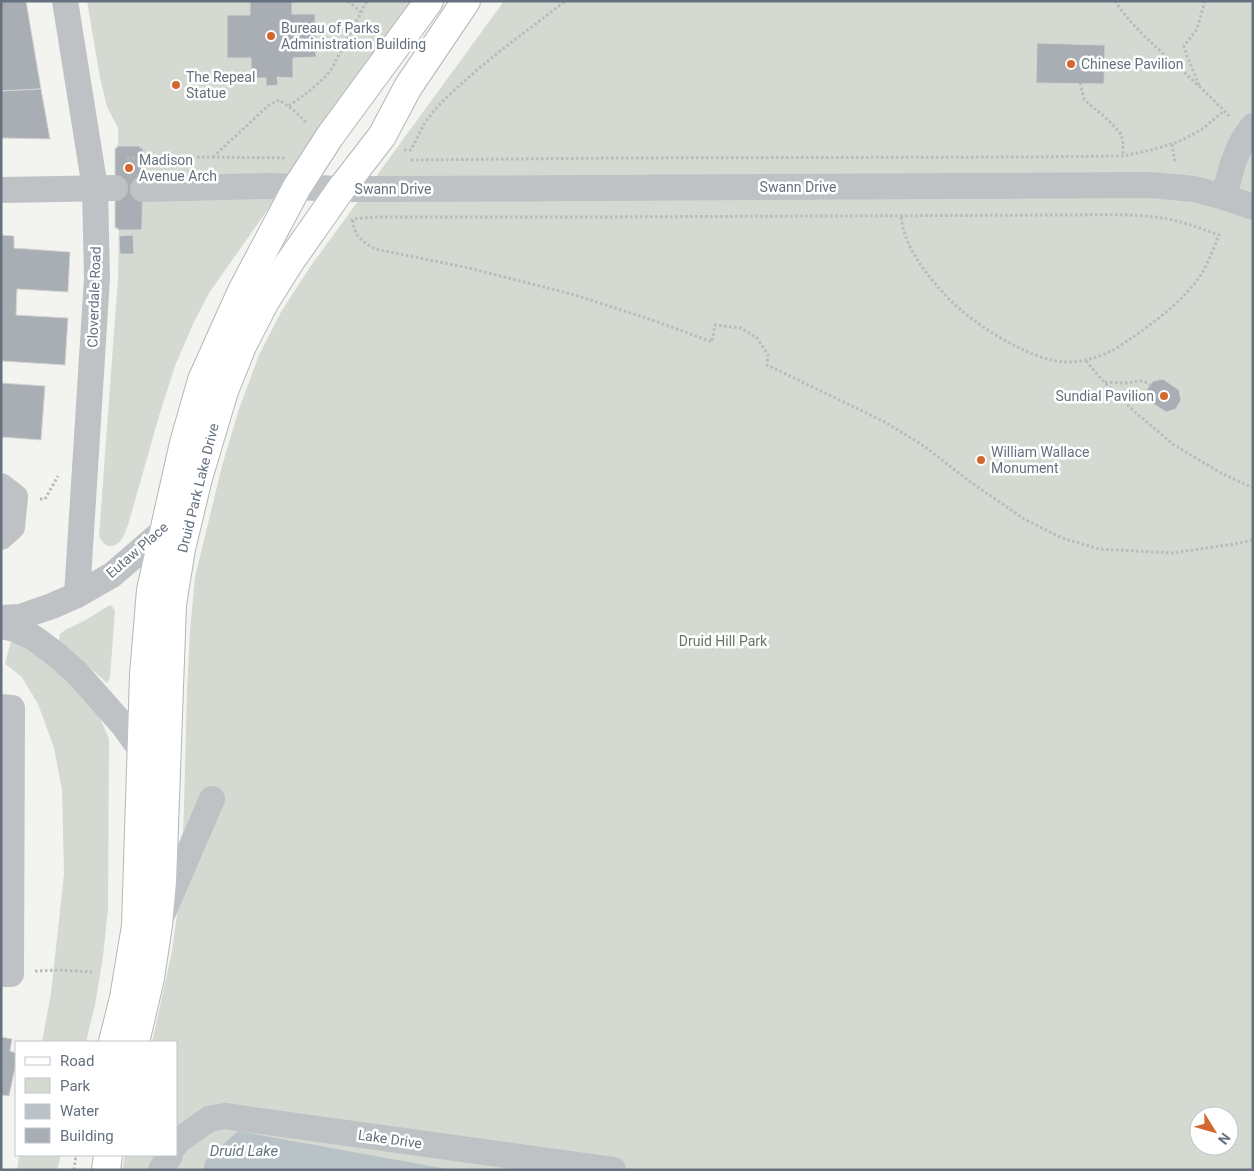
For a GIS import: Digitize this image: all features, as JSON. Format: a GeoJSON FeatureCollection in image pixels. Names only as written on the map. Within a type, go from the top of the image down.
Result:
{"type":"FeatureCollection","features":[{"type":"Feature","properties":{"kind":"main road","name":"Druid Park Lake Drive"},"geometry":{"type":"LineString","coordinates":[[113,1041],[124,998],[136,926],[144,675],[151,590],[184,443],[202,380],[242,290],[296,187],[330,136],[429,1]]}},
{"type":"Feature","properties":{"kind":"main road","name":"Druid Park Lake Drive"},"geometry":{"type":"LineString","coordinates":[[135,1041],[150,978],[162,881],[172,604],[181,549],[198,478],[224,390],[242,346],[264,303],[289,263],[341,189],[390,143],[408,87],[466,1]]}},
{"type":"Feature","properties":{"kind":"main road"},"geometry":{"type":"LineString","coordinates":[[390,143],[484,1]]}},
{"type":"Feature","properties":{"kind":"main road"},"geometry":{"type":"LineString","coordinates":[[87,1170],[90,1156]]}},
{"type":"Feature","properties":{"kind":"main road"},"geometry":{"type":"LineString","coordinates":[[106,1170],[108,1156]]}},
{"type":"Feature","properties":{"kind":"street","name":"Cloverdale Road"},"geometry":{"type":"LineString","coordinates":[[65,1],[105,188],[97,278],[77,595]]}},
{"type":"Feature","properties":{"kind":"street"},"geometry":{"type":"LineString","coordinates":[[1224,197],[1238,150],[1242,122]]}},
{"type":"Feature","properties":{"kind":"street","name":"Swann Drive"},"geometry":{"type":"LineString","coordinates":[[143,189],[269,186],[341,189],[1150,185],[1194,189],[1253,207]]}},
{"type":"Feature","properties":{"kind":"street"},"geometry":{"type":"LineString","coordinates":[[1,190],[105,188]]}},
{"type":"Feature","properties":{"kind":"street","name":"Eutaw Place"},"geometry":{"type":"LineString","coordinates":[[1,618],[20,617],[52,606],[77,595],[112,575],[163,531],[173,519],[198,478]]}},
{"type":"Feature","properties":{"kind":"street"},"geometry":{"type":"LineString","coordinates":[[1,486],[16,497],[12,527],[1,537]]}},
{"type":"Feature","properties":{"kind":"street"},"geometry":{"type":"LineString","coordinates":[[1,626],[15,629],[34,638],[58,656],[78,674],[123,725],[141,750]]}},
{"type":"Feature","properties":{"kind":"street"},"geometry":{"type":"LineString","coordinates":[[1,707],[12,708],[7,774],[6,858],[11,974],[1,974]]}},
{"type":"Feature","properties":{"kind":"street"},"geometry":{"type":"LineString","coordinates":[[158,925],[212,799]]}},
{"type":"Feature","properties":{"kind":"street","name":"Lake Drive"},"geometry":{"type":"LineString","coordinates":[[178,1141],[209,1119],[225,1116],[613,1170]]}},
{"type":"Feature","properties":{"kind":"street"},"geometry":{"type":"LineString","coordinates":[[161,1170],[169,1156]]}},
{"type":"Feature","properties":{"kind":"path"},"geometry":{"type":"LineString","coordinates":[[348,1],[362,12]]}},
{"type":"Feature","properties":{"kind":"path"},"geometry":{"type":"LineString","coordinates":[[289,106],[320,82],[331,70],[367,1]]}},
{"type":"Feature","properties":{"kind":"path"},"geometry":{"type":"LineString","coordinates":[[390,143],[411,150],[424,125],[448,95],[486,62],[566,1]]}},
{"type":"Feature","properties":{"kind":"path"},"geometry":{"type":"LineString","coordinates":[[1115,1],[1147,39],[1224,110],[1242,122]]}},
{"type":"Feature","properties":{"kind":"path"},"geometry":{"type":"LineString","coordinates":[[1200,88],[1186,56],[1184,46],[1197,29],[1205,1]]}},
{"type":"Feature","properties":{"kind":"path"},"geometry":{"type":"LineString","coordinates":[[1080,83],[1084,99],[1121,134],[1123,156]]}},
{"type":"Feature","properties":{"kind":"path"},"geometry":{"type":"LineString","coordinates":[[213,157],[269,105],[279,100],[302,117],[307,125]]}},
{"type":"Feature","properties":{"kind":"path"},"geometry":{"type":"LineString","coordinates":[[408,168],[411,160],[1123,156],[1172,144],[1201,130],[1224,110]]}},
{"type":"Feature","properties":{"kind":"path"},"geometry":{"type":"LineString","coordinates":[[1172,144],[1176,166]]}},
{"type":"Feature","properties":{"kind":"path"},"geometry":{"type":"LineString","coordinates":[[127,158],[290,158]]}},
{"type":"Feature","properties":{"kind":"path"},"geometry":{"type":"LineString","coordinates":[[901,216],[902,227],[914,256],[933,281],[958,308],[991,333],[1027,352],[1066,362],[1085,361],[1112,351],[1167,312],[1190,289],[1202,273],[1219,235],[1191,225],[1148,216],[1080,215],[901,216],[588,218],[374,216],[354,219],[353,227],[358,236],[375,249],[469,268],[575,295],[712,342],[715,325],[741,328],[757,338],[768,355],[767,365],[886,422],[924,446],[1024,520],[1062,538],[1099,549],[1173,553],[1253,540]]}},
{"type":"Feature","properties":{"kind":"path"},"geometry":{"type":"LineString","coordinates":[[1085,361],[1136,414],[1174,445],[1221,473],[1253,488]]}},
{"type":"Feature","properties":{"kind":"path"},"geometry":{"type":"LineString","coordinates":[[1104,382],[1116,381],[1125,383],[1140,381],[1150,385]]}},
{"type":"Feature","properties":{"kind":"path"},"geometry":{"type":"LineString","coordinates":[[40,499],[45,499],[61,472]]}},
{"type":"Feature","properties":{"kind":"path"},"geometry":{"type":"LineString","coordinates":[[31,971],[92,972]]}},
{"type":"Feature","properties":{"kind":"path"},"geometry":{"type":"LineString","coordinates":[[74,1170],[76,1156]]}},
{"type":"Feature","properties":{"kind":"green space"},"geometry":{"type":"Polygon","coordinates":[[[87,1],[413,1],[311,143],[264,215],[209,293],[175,366],[128,525],[121,540],[112,546],[106,545],[99,536],[118,278],[118,128],[107,107],[100,78],[87,1]]]}},
{"type":"Feature","properties":{"kind":"green space","name":"Druid Hill Park"},"geometry":{"type":"Polygon","coordinates":[[[504,1],[1253,1],[1253,1170],[122,1170],[125,1156],[178,1156],[178,1041],[152,1041],[172,951],[181,884],[187,691],[195,577],[222,466],[239,409],[259,355],[281,312],[310,267],[504,1]]]}},
{"type":"Feature","properties":{"kind":"green space"},"geometry":{"type":"Polygon","coordinates":[[[110,605],[115,611],[110,678],[107,683],[77,656],[61,645],[59,640],[60,634],[65,630],[110,605]]]}},
{"type":"Feature","properties":{"kind":"green space"},"geometry":{"type":"Polygon","coordinates":[[[12,637],[42,654],[98,713],[109,739],[108,908],[103,957],[95,1005],[86,1041],[42,1041],[51,993],[64,874],[62,790],[54,748],[38,704],[21,676],[5,664],[12,637]]]}},
{"type":"Feature","properties":{"kind":"green space"},"geometry":{"type":"Polygon","coordinates":[[[19,1156],[61,1156],[57,1170],[17,1170],[19,1156]]]}},
{"type":"Feature","properties":{"kind":"water","name":"Druid Lake"},"geometry":{"type":"Polygon","coordinates":[[[238,1131],[452,1170],[203,1170],[206,1160],[238,1131]]]}},
{"type":"Feature","properties":{"kind":"building"},"geometry":{"type":"Polygon","coordinates":[[[1,1],[26,1],[41,89],[1,91],[1,1]]]}},
{"type":"Feature","properties":{"kind":"building","name":"Bureau of Parks Administration Building"},"geometry":{"type":"Polygon","coordinates":[[[250,1],[292,1],[292,14],[315,14],[316,57],[293,58],[293,78],[277,77],[278,85],[266,86],[266,78],[251,78],[251,58],[227,58],[227,15],[250,15],[250,1]]]}},
{"type":"Feature","properties":{"kind":"building","name":"Chinese Pavilion"},"geometry":{"type":"Polygon","coordinates":[[[1037,43],[1105,45],[1104,84],[1036,83],[1037,43]]]}},
{"type":"Feature","properties":{"kind":"building"},"geometry":{"type":"Polygon","coordinates":[[[41,89],[50,139],[1,138],[1,91],[41,89]]]}},
{"type":"Feature","properties":{"kind":"building","name":"Madison Avenue Arch"},"geometry":{"type":"Polygon","coordinates":[[[117,146],[140,146],[140,148],[143,148],[142,229],[140,230],[118,230],[118,228],[115,228],[115,148],[117,146]]]}},
{"type":"Feature","properties":{"kind":"building"},"geometry":{"type":"Polygon","coordinates":[[[1,235],[14,236],[14,248],[70,252],[68,292],[17,289],[16,315],[68,318],[65,365],[1,361],[1,235]]]}},
{"type":"Feature","properties":{"kind":"building"},"geometry":{"type":"Polygon","coordinates":[[[133,235],[134,254],[120,254],[119,236],[133,235]]]}},
{"type":"Feature","properties":{"kind":"building","name":"Sundial Pavilion"},"geometry":{"type":"Polygon","coordinates":[[[1163,379],[1179,390],[1181,400],[1176,409],[1166,412],[1149,401],[1146,391],[1153,381],[1163,379]]]}},
{"type":"Feature","properties":{"kind":"building"},"geometry":{"type":"Polygon","coordinates":[[[1,383],[45,386],[41,440],[1,437],[1,383]]]}},
{"type":"Feature","properties":{"kind":"building"},"geometry":{"type":"Polygon","coordinates":[[[1,1037],[12,1039],[10,1051],[15,1053],[15,1068],[9,1096],[1,1095],[1,1037]]]}},
{"type":"Feature","properties":{"kind":"place","name":"Bureau of Parks Administration Building"},"geometry":{"type":"Point","coordinates":[271,36]}},
{"type":"Feature","properties":{"kind":"place","name":"Chinese Pavilion"},"geometry":{"type":"Point","coordinates":[1071,64]}},
{"type":"Feature","properties":{"kind":"place","name":"The Repeal Statue"},"geometry":{"type":"Point","coordinates":[176,85]}},
{"type":"Feature","properties":{"kind":"place","name":"Madison Avenue Arch"},"geometry":{"type":"Point","coordinates":[129,168]}},
{"type":"Feature","properties":{"kind":"place","name":"Sundial Pavilion"},"geometry":{"type":"Point","coordinates":[1164,396]}},
{"type":"Feature","properties":{"kind":"place","name":"William Wallace Monument"},"geometry":{"type":"Point","coordinates":[981,460]}}]}
